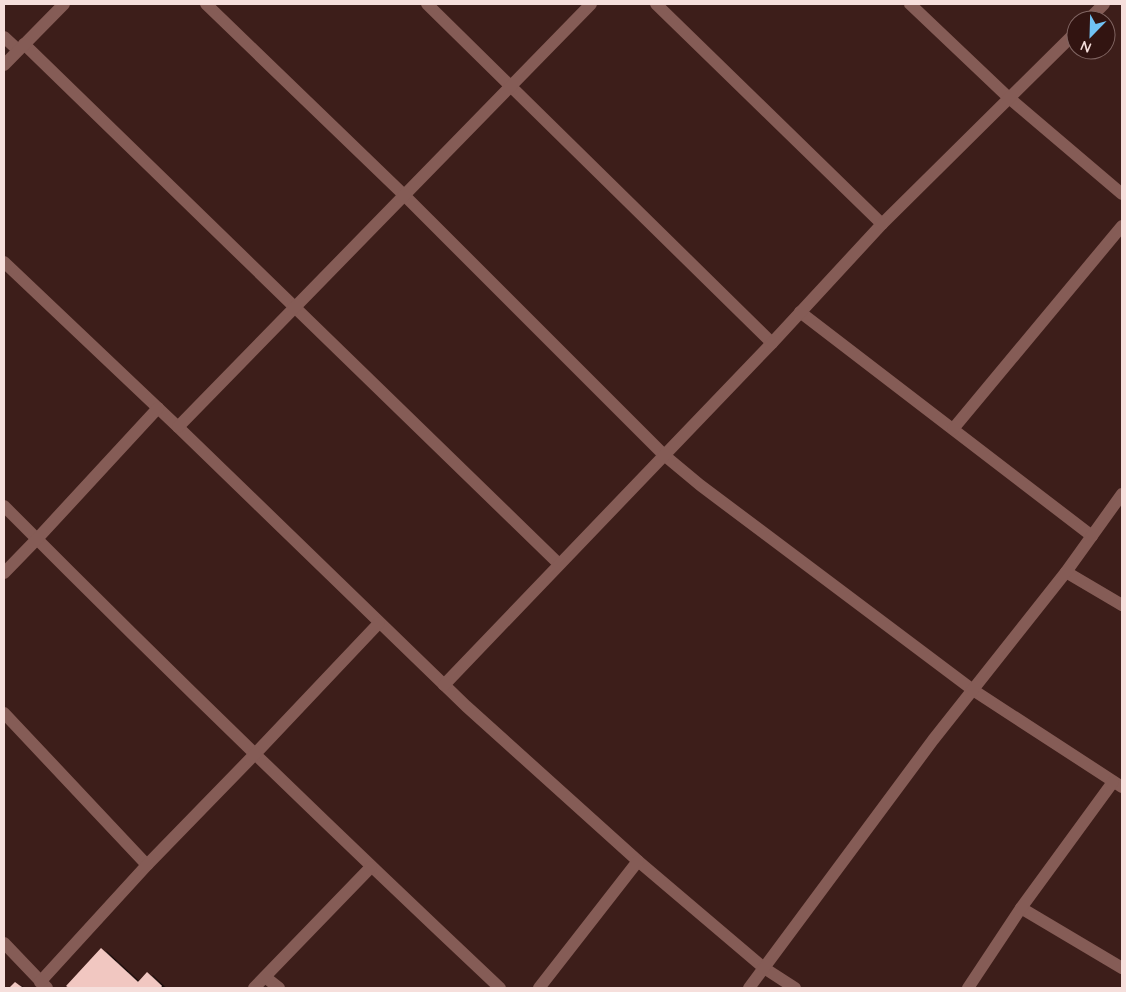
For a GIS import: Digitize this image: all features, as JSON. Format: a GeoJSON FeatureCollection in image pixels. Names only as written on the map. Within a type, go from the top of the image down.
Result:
{"type":"FeatureCollection","features":[{"type":"Feature","properties":{"kind":"street"},"geometry":{"type":"LineString","coordinates":[[4,65],[64,4]]}},
{"type":"Feature","properties":{"kind":"street"},"geometry":{"type":"LineString","coordinates":[[206,4],[404,195],[664,455],[700,485],[973,690],[1118,784],[1021,908],[968,988]]}},
{"type":"Feature","properties":{"kind":"street"},"geometry":{"type":"LineString","coordinates":[[427,4],[772,342]]}},
{"type":"Feature","properties":{"kind":"street"},"geometry":{"type":"LineString","coordinates":[[178,427],[591,4]]}},
{"type":"Feature","properties":{"kind":"street"},"geometry":{"type":"LineString","coordinates":[[656,4],[882,224]]}},
{"type":"Feature","properties":{"kind":"street"},"geometry":{"type":"LineString","coordinates":[[910,4],[1009,98],[1122,194]]}},
{"type":"Feature","properties":{"kind":"street"},"geometry":{"type":"LineString","coordinates":[[4,37],[21,47],[559,564]]}},
{"type":"Feature","properties":{"kind":"street"},"geometry":{"type":"LineString","coordinates":[[444,685],[772,342],[882,224],[1066,42]]}},
{"type":"Feature","properties":{"kind":"street"},"geometry":{"type":"LineString","coordinates":[[953,429],[1122,226]]}},
{"type":"Feature","properties":{"kind":"street"},"geometry":{"type":"LineString","coordinates":[[4,262],[178,427],[444,685],[638,861],[764,968],[795,988]]}},
{"type":"Feature","properties":{"kind":"street"},"geometry":{"type":"LineString","coordinates":[[800,312],[1092,536]]}},
{"type":"Feature","properties":{"kind":"street"},"geometry":{"type":"LineString","coordinates":[[4,573],[158,408]]}},
{"type":"Feature","properties":{"kind":"street"},"geometry":{"type":"LineString","coordinates":[[749,988],[876,815],[1066,572],[1122,494]]}},
{"type":"Feature","properties":{"kind":"street"},"geometry":{"type":"LineString","coordinates":[[4,506],[371,867],[500,988]]}},
{"type":"Feature","properties":{"kind":"street"},"geometry":{"type":"LineString","coordinates":[[1066,572],[1122,605]]}},
{"type":"Feature","properties":{"kind":"street"},"geometry":{"type":"LineString","coordinates":[[4,943],[44,985],[147,865],[379,623]]}},
{"type":"Feature","properties":{"kind":"street"},"geometry":{"type":"LineString","coordinates":[[4,713],[147,865]]}},
{"type":"Feature","properties":{"kind":"street"},"geometry":{"type":"LineString","coordinates":[[539,988],[638,861]]}},
{"type":"Feature","properties":{"kind":"street"},"geometry":{"type":"LineString","coordinates":[[254,988],[371,867]]}},
{"type":"Feature","properties":{"kind":"street"},"geometry":{"type":"LineString","coordinates":[[1021,908],[1122,968]]}},
{"type":"Feature","properties":{"kind":"street"},"geometry":{"type":"LineString","coordinates":[[266,977],[279,988]]}},
{"type":"Feature","properties":{"kind":"building"},"geometry":{"type":"Polygon","coordinates":[[[101,948],[138,982],[147,972],[162,986],[160,988],[69,988],[66,986],[101,948]]]}},
{"type":"Feature","properties":{"kind":"building"},"geometry":{"type":"Polygon","coordinates":[[[15,982],[23,988],[9,988],[15,982]]]}}]}
